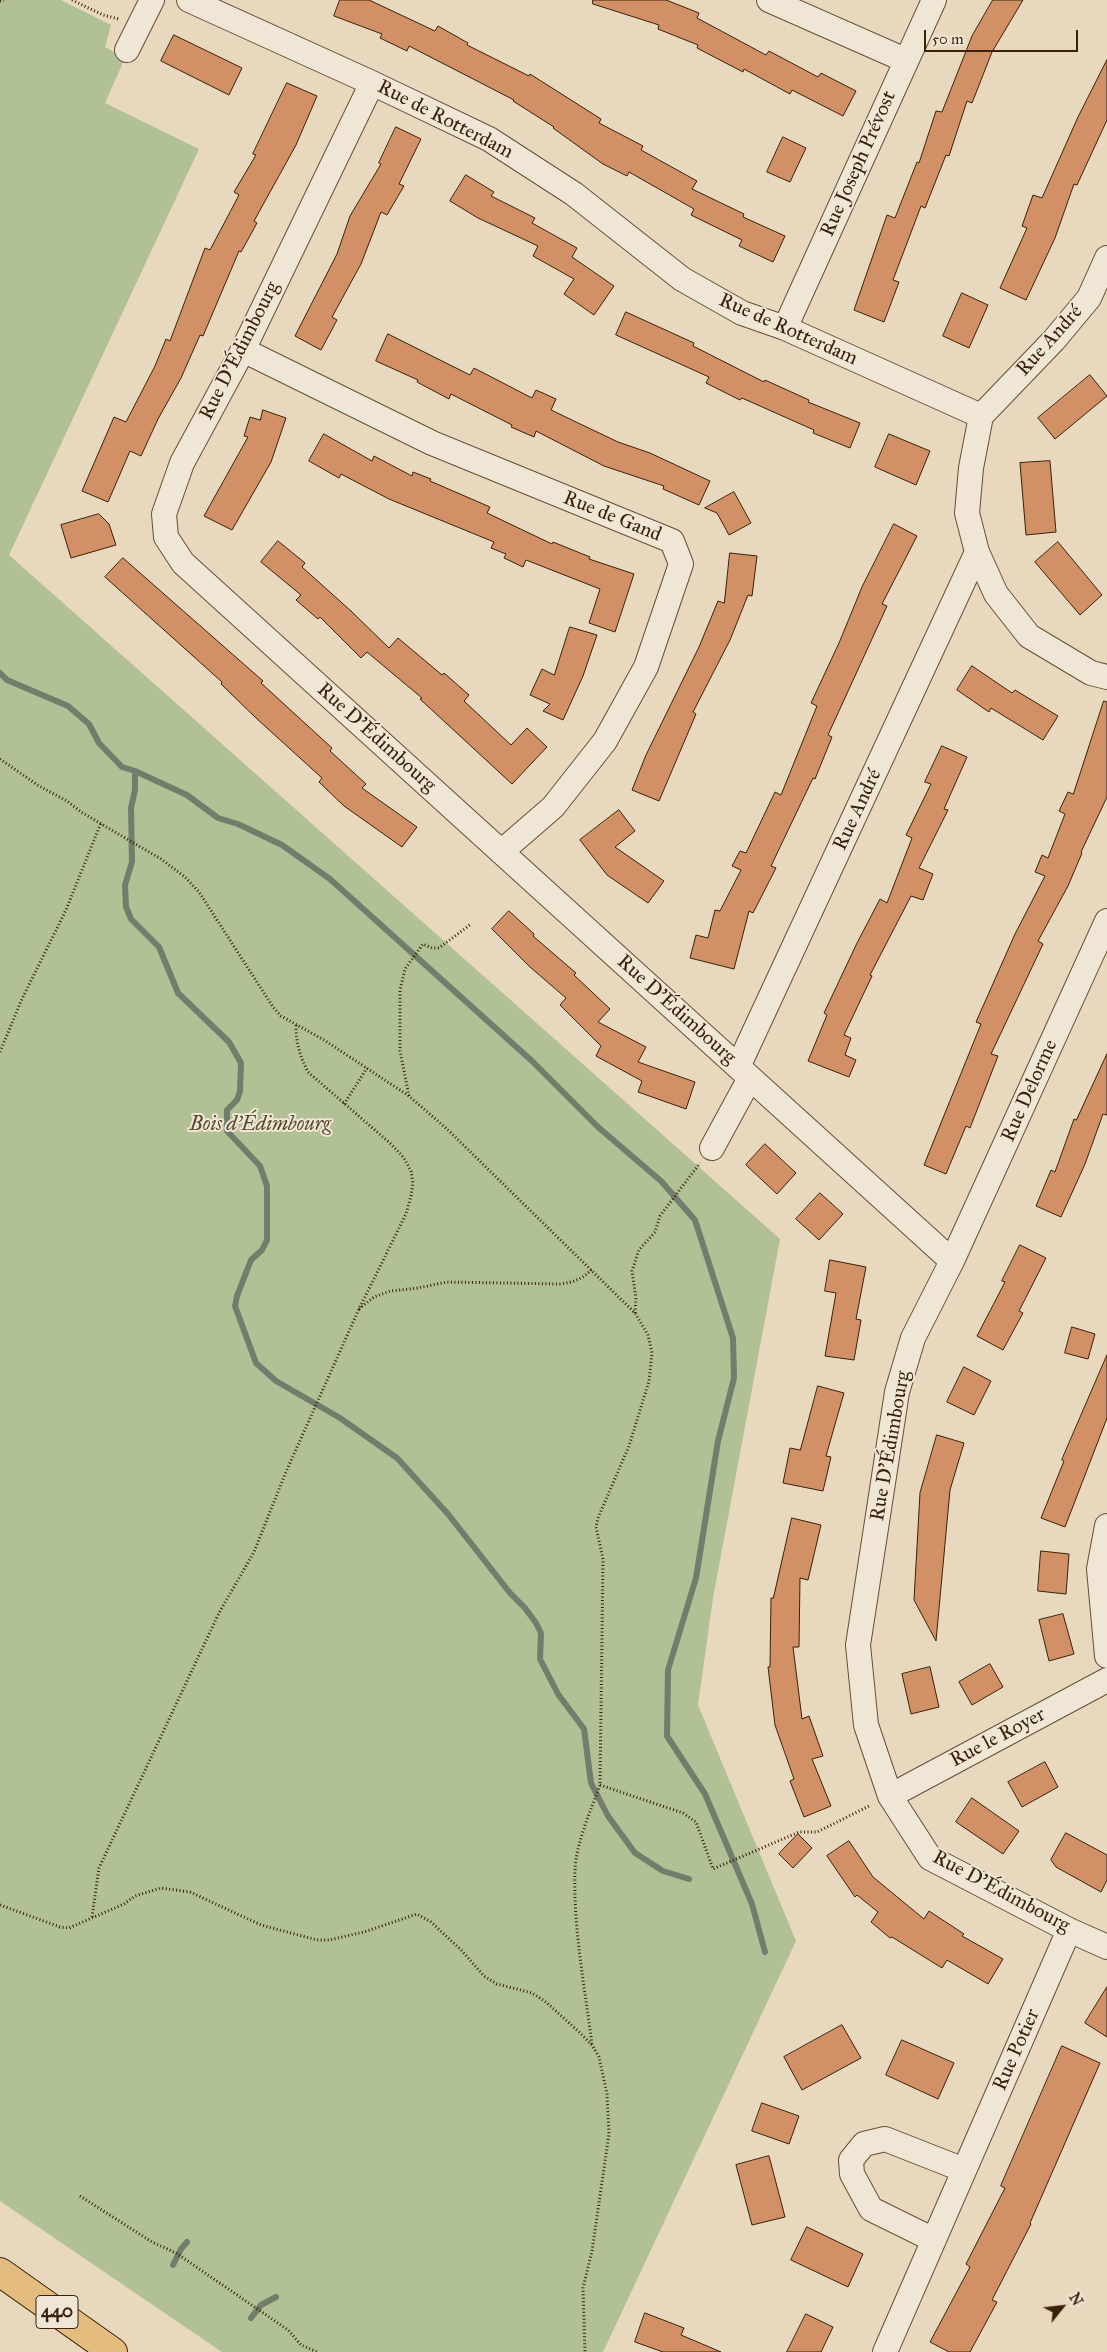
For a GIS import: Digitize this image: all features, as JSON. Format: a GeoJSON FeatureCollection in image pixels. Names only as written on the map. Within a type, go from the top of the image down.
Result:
{"type":"FeatureCollection","features":[{"type":"Feature","properties":{"kind":"highway","name":"440"},"geometry":{"type":"LineString","coordinates":[[0,2272],[113,2352]]}},
{"type":"Feature","properties":{"kind":"street"},"geometry":{"type":"LineString","coordinates":[[127,50],[152,0]]}},
{"type":"Feature","properties":{"kind":"street","name":"Rue de Rotterdam"},"geometry":{"type":"LineString","coordinates":[[189,0],[372,83],[489,139],[574,194],[682,279],[742,313],[785,328],[981,416]]}},
{"type":"Feature","properties":{"kind":"street"},"geometry":{"type":"LineString","coordinates":[[769,0],[906,60]]}},
{"type":"Feature","properties":{"kind":"street","name":"Rue Joseph Prévost"},"geometry":{"type":"LineString","coordinates":[[785,328],[934,0]]}},
{"type":"Feature","properties":{"kind":"street","name":"Rue D'Édimbourg"},"geometry":{"type":"LineString","coordinates":[[372,83],[243,350],[182,462],[164,514],[166,537],[183,563],[952,1261],[914,1338],[897,1392],[858,1646],[866,1725],[890,1796],[930,1858],[1069,1930],[1107,1946]]}},
{"type":"Feature","properties":{"kind":"street","name":"Rue André"},"geometry":{"type":"LineString","coordinates":[[981,416],[1054,340],[1089,298],[1107,258]]}},
{"type":"Feature","properties":{"kind":"street","name":"Rue de Gand"},"geometry":{"type":"LineString","coordinates":[[243,350],[432,444],[672,542],[681,564],[646,667],[610,733],[553,807],[501,852]]}},
{"type":"Feature","properties":{"kind":"street"},"geometry":{"type":"LineString","coordinates":[[981,416],[967,513],[977,552],[996,594],[1029,636],[1083,669],[1107,677]]}},
{"type":"Feature","properties":{"kind":"street","name":"Rue André"},"geometry":{"type":"LineString","coordinates":[[712,1148],[977,552]]}},
{"type":"Feature","properties":{"kind":"street","name":"Rue Delorme"},"geometry":{"type":"LineString","coordinates":[[952,1261],[1107,921]]}},
{"type":"Feature","properties":{"kind":"street"},"geometry":{"type":"LineString","coordinates":[[1107,1526],[1099,1569],[1107,1656]]}},
{"type":"Feature","properties":{"kind":"street","name":"Rue le Royer"},"geometry":{"type":"LineString","coordinates":[[890,1796],[1107,1680]]}},
{"type":"Feature","properties":{"kind":"street","name":"Rue Potier"},"geometry":{"type":"LineString","coordinates":[[885,2352],[1069,1930]]}},
{"type":"Feature","properties":{"kind":"street"},"geometry":{"type":"LineString","coordinates":[[934,2240],[871,2209],[852,2174],[851,2160],[864,2144],[885,2139],[964,2170]]}},
{"type":"Feature","properties":{"kind":"path"},"geometry":{"type":"LineString","coordinates":[[72,0],[103,15],[125,21]]}},
{"type":"Feature","properties":{"kind":"path"},"geometry":{"type":"LineString","coordinates":[[0,759],[39,786],[67,801],[81,812],[162,859],[185,877],[199,892],[273,1007],[281,1016],[409,1096],[447,1129],[592,1269],[635,1313],[648,1334],[652,1352],[649,1381],[630,1446],[598,1518],[596,1527],[603,1559],[600,1786],[592,1805],[575,1870],[578,1928],[592,2045],[604,2072],[609,2115],[592,2251],[583,2288],[585,2352]]}},
{"type":"Feature","properties":{"kind":"path"},"geometry":{"type":"LineString","coordinates":[[0,1052],[21,1001],[66,910],[101,823]]}},
{"type":"Feature","properties":{"kind":"path"},"geometry":{"type":"LineString","coordinates":[[409,1096],[400,1051],[399,1013],[403,976],[409,963],[423,944],[432,948],[439,948],[471,924]]}},
{"type":"Feature","properties":{"kind":"path"},"geometry":{"type":"LineString","coordinates":[[92,1917],[99,1868],[219,1613],[254,1552],[284,1474],[359,1309],[406,1214],[413,1183],[411,1171],[404,1158],[391,1144],[308,1072],[300,1057],[295,1039],[296,1025]]}},
{"type":"Feature","properties":{"kind":"path"},"geometry":{"type":"LineString","coordinates":[[344,1104],[367,1068]]}},
{"type":"Feature","properties":{"kind":"path"},"geometry":{"type":"LineString","coordinates":[[635,1313],[636,1298],[632,1271],[639,1250],[655,1232],[660,1216],[671,1200],[712,1148]]}},
{"type":"Feature","properties":{"kind":"path"},"geometry":{"type":"LineString","coordinates":[[359,1309],[374,1297],[390,1291],[460,1281],[560,1284],[574,1282],[592,1269]]}},
{"type":"Feature","properties":{"kind":"path"},"geometry":{"type":"LineString","coordinates":[[600,1786],[683,1813],[696,1822],[713,1869],[799,1832],[817,1832],[890,1796]]}},
{"type":"Feature","properties":{"kind":"path"},"geometry":{"type":"LineString","coordinates":[[0,1905],[60,1927],[78,1926],[92,1917],[124,1904],[145,1892],[161,1888],[190,1892],[262,1925],[317,1940],[330,1940],[364,1932],[417,1914],[431,1922],[461,1950],[484,1976],[497,1984],[535,1995],[564,2017],[592,2045]]}},
{"type":"Feature","properties":{"kind":"path"},"geometry":{"type":"LineString","coordinates":[[80,2196],[152,2242],[176,2252],[288,2330],[301,2345],[317,2352]]}},
{"type":"Feature","properties":{"kind":"green space","name":"Bois d'Édimbourg"},"geometry":{"type":"Polygon","coordinates":[[[0,0],[61,0],[111,25],[105,47],[125,58],[105,103],[199,149],[9,555],[780,1239],[713,1598],[698,1705],[796,1941],[603,2352],[222,2352],[0,2201],[0,0]]]}},
{"type":"Feature","properties":{"kind":"building"},"geometry":{"type":"Polygon","coordinates":[[[340,0],[369,0],[435,31],[438,26],[468,43],[467,45],[529,76],[530,74],[601,119],[599,123],[643,146],[641,150],[697,181],[692,189],[744,214],[743,217],[785,236],[773,262],[739,246],[742,240],[691,215],[694,209],[629,172],[627,176],[603,164],[514,100],[409,46],[407,51],[380,38],[382,34],[334,16],[340,0]]]}},
{"type":"Feature","properties":{"kind":"building"},"geometry":{"type":"Polygon","coordinates":[[[593,0],[666,0],[699,13],[697,18],[766,55],[769,51],[818,77],[821,73],[856,91],[843,116],[792,90],[790,94],[744,69],[743,72],[697,48],[698,45],[658,29],[659,25],[593,4],[593,0]]]}},
{"type":"Feature","properties":{"kind":"building"},"geometry":{"type":"Polygon","coordinates":[[[993,0],[1023,0],[992,52],[972,103],[967,101],[949,156],[946,155],[925,208],[921,206],[893,280],[899,282],[884,322],[854,310],[887,215],[895,218],[917,162],[919,163],[936,111],[942,112],[972,36],[993,0]]]}},
{"type":"Feature","properties":{"kind":"building"},"geometry":{"type":"Polygon","coordinates":[[[174,35],[242,68],[229,95],[161,61],[174,35]]]}},
{"type":"Feature","properties":{"kind":"building"},"geometry":{"type":"Polygon","coordinates":[[[1107,60],[1107,120],[1077,185],[1074,184],[1055,238],[1026,300],[1000,288],[1027,228],[1022,226],[1033,195],[1042,198],[1078,117],[1107,60]]]}},
{"type":"Feature","properties":{"kind":"building"},"geometry":{"type":"Polygon","coordinates":[[[287,83],[317,96],[296,145],[254,221],[257,223],[241,252],[239,251],[203,336],[200,335],[181,378],[158,419],[141,456],[130,451],[108,502],[82,491],[114,417],[126,422],[155,366],[166,339],[170,341],[205,248],[210,250],[239,195],[234,192],[256,155],[253,154],[287,83]]]}},
{"type":"Feature","properties":{"kind":"building"},"geometry":{"type":"Polygon","coordinates":[[[396,127],[421,139],[399,184],[404,186],[387,215],[381,212],[361,264],[332,317],[337,320],[321,350],[295,336],[337,254],[350,216],[381,164],[379,163],[396,127]]]}},
{"type":"Feature","properties":{"kind":"building"},"geometry":{"type":"Polygon","coordinates":[[[783,137],[806,148],[790,182],[767,172],[783,137]]]}},
{"type":"Feature","properties":{"kind":"building"},"geometry":{"type":"Polygon","coordinates":[[[466,175],[494,192],[491,196],[535,218],[532,223],[577,248],[572,257],[614,286],[594,315],[564,294],[574,279],[533,256],[538,246],[478,218],[450,201],[466,175]]]}},
{"type":"Feature","properties":{"kind":"building"},"geometry":{"type":"Polygon","coordinates":[[[962,293],[988,305],[969,348],[943,336],[962,293]]]}},
{"type":"Feature","properties":{"kind":"building"},"geometry":{"type":"Polygon","coordinates":[[[626,312],[694,343],[693,346],[764,382],[765,380],[809,400],[808,402],[860,423],[850,448],[813,433],[814,430],[742,398],[740,400],[706,383],[709,377],[616,335],[626,312]]]}},
{"type":"Feature","properties":{"kind":"building"},"geometry":{"type":"Polygon","coordinates":[[[388,334],[470,375],[474,368],[532,398],[536,390],[556,399],[551,410],[618,442],[650,453],[710,481],[699,505],[663,489],[664,486],[604,466],[536,431],[534,437],[511,427],[512,425],[451,394],[449,399],[417,382],[418,380],[376,361],[388,334]]]}},
{"type":"Feature","properties":{"kind":"building"},"geometry":{"type":"Polygon","coordinates":[[[1090,375],[1107,396],[1055,439],[1038,418],[1090,375]]]}},
{"type":"Feature","properties":{"kind":"building"},"geometry":{"type":"Polygon","coordinates":[[[263,410],[286,418],[271,462],[232,530],[204,516],[248,437],[244,436],[250,417],[260,420],[263,410]]]}},
{"type":"Feature","properties":{"kind":"building"},"geometry":{"type":"Polygon","coordinates":[[[324,434],[372,461],[374,456],[412,476],[413,472],[431,479],[430,481],[490,507],[487,513],[552,544],[553,542],[590,557],[589,559],[634,574],[615,632],[589,623],[600,589],[526,560],[523,567],[504,558],[506,554],[491,548],[494,542],[389,499],[341,474],[339,478],[309,461],[324,434]]]}},
{"type":"Feature","properties":{"kind":"building"},"geometry":{"type":"Polygon","coordinates":[[[889,434],[930,451],[916,485],[875,467],[889,434]]]}},
{"type":"Feature","properties":{"kind":"building"},"geometry":{"type":"Polygon","coordinates":[[[1050,461],[1056,532],[1026,535],[1020,463],[1050,461]]]}},
{"type":"Feature","properties":{"kind":"building"},"geometry":{"type":"Polygon","coordinates":[[[734,492],[751,523],[729,535],[717,513],[705,508],[734,492]]]}},
{"type":"Feature","properties":{"kind":"building"},"geometry":{"type":"Polygon","coordinates":[[[99,514],[109,524],[116,545],[71,558],[61,525],[99,514]]]}},
{"type":"Feature","properties":{"kind":"building"},"geometry":{"type":"Polygon","coordinates":[[[894,524],[917,536],[882,604],[887,606],[828,735],[832,737],[815,779],[813,778],[771,866],[776,868],[753,913],[749,911],[734,969],[690,958],[696,935],[708,938],[715,910],[720,911],[741,870],[732,866],[740,851],[746,853],[775,792],[781,795],[817,706],[811,703],[862,587],[894,524]]]}},
{"type":"Feature","properties":{"kind":"building"},"geometry":{"type":"Polygon","coordinates":[[[278,541],[305,563],[302,567],[389,648],[398,638],[442,675],[444,673],[469,695],[464,701],[511,745],[527,728],[547,747],[512,784],[420,699],[422,698],[367,652],[361,658],[320,617],[318,619],[296,600],[301,595],[261,562],[278,541]]]}},
{"type":"Feature","properties":{"kind":"building"},"geometry":{"type":"Polygon","coordinates":[[[1058,542],[1102,595],[1080,615],[1035,562],[1058,542]]]}},
{"type":"Feature","properties":{"kind":"building"},"geometry":{"type":"Polygon","coordinates":[[[730,553],[757,556],[752,596],[748,595],[730,640],[693,712],[696,714],[659,801],[632,790],[646,755],[699,647],[718,601],[724,603],[730,553]]]}},
{"type":"Feature","properties":{"kind":"building"},"geometry":{"type":"Polygon","coordinates":[[[123,558],[263,681],[261,683],[332,748],[330,751],[366,784],[362,788],[417,827],[402,847],[344,806],[319,782],[322,778],[256,718],[221,684],[222,682],[105,577],[123,558]]]}},
{"type":"Feature","properties":{"kind":"building"},"geometry":{"type":"Polygon","coordinates":[[[570,627],[597,635],[583,676],[563,720],[543,711],[550,704],[530,695],[542,669],[554,675],[570,627]]]}},
{"type":"Feature","properties":{"kind":"building"},"geometry":{"type":"Polygon","coordinates":[[[972,666],[1012,693],[1015,690],[1058,716],[1043,740],[991,708],[989,712],[957,690],[972,666]]]}},
{"type":"Feature","properties":{"kind":"building"},"geometry":{"type":"Polygon","coordinates":[[[1104,701],[1107,702],[1107,797],[1081,852],[1068,886],[1038,941],[1043,944],[991,1054],[998,1056],[970,1128],[966,1126],[946,1174],[924,1165],[981,1024],[976,1022],[1015,934],[1045,876],[1035,872],[1042,855],[1048,858],[1065,814],[1059,811],[1068,792],[1073,794],[1104,701]]]}},
{"type":"Feature","properties":{"kind":"building"},"geometry":{"type":"Polygon","coordinates":[[[942,746],[967,757],[944,809],[948,810],[919,868],[933,874],[923,900],[911,896],[870,975],[872,976],[844,1035],[851,1038],[845,1055],[856,1060],[849,1077],[808,1061],[827,1015],[824,1013],[857,943],[880,899],[887,903],[912,838],[906,835],[931,784],[925,782],[942,746]]]}},
{"type":"Feature","properties":{"kind":"building"},"geometry":{"type":"Polygon","coordinates":[[[619,810],[635,831],[615,847],[664,881],[648,903],[607,875],[580,840],[619,810]]]}},
{"type":"Feature","properties":{"kind":"building"},"geometry":{"type":"Polygon","coordinates":[[[509,911],[534,934],[533,936],[576,973],[574,975],[610,1009],[598,1022],[646,1047],[638,1062],[695,1082],[686,1109],[638,1092],[642,1081],[596,1056],[601,1046],[560,1005],[566,998],[530,967],[492,929],[509,911]]]}},
{"type":"Feature","properties":{"kind":"building"},"geometry":{"type":"Polygon","coordinates":[[[1107,1054],[1107,1115],[1103,1114],[1085,1164],[1061,1217],[1036,1206],[1051,1170],[1055,1172],[1074,1119],[1076,1120],[1107,1054]]]}},
{"type":"Feature","properties":{"kind":"building"},"geometry":{"type":"Polygon","coordinates":[[[765,1144],[796,1173],[777,1194],[746,1165],[765,1144]]]}},
{"type":"Feature","properties":{"kind":"building"},"geometry":{"type":"Polygon","coordinates":[[[820,1193],[843,1214],[819,1240],[796,1219],[820,1193]]]}},
{"type":"Feature","properties":{"kind":"building"},"geometry":{"type":"Polygon","coordinates":[[[1020,1245],[1046,1258],[1019,1311],[1023,1313],[1003,1350],[977,1336],[1005,1282],[1002,1281],[1020,1245]]]}},
{"type":"Feature","properties":{"kind":"building"},"geometry":{"type":"Polygon","coordinates":[[[830,1260],[866,1267],[856,1319],[861,1320],[854,1360],[825,1356],[836,1293],[825,1291],[830,1260]]]}},
{"type":"Feature","properties":{"kind":"building"},"geometry":{"type":"Polygon","coordinates":[[[1072,1327],[1095,1334],[1088,1359],[1065,1353],[1072,1327]]]}},
{"type":"Feature","properties":{"kind":"building"},"geometry":{"type":"Polygon","coordinates":[[[1107,1355],[1107,1418],[1065,1527],[1041,1518],[1064,1461],[1062,1460],[1107,1355]]]}},
{"type":"Feature","properties":{"kind":"building"},"geometry":{"type":"Polygon","coordinates":[[[964,1367],[991,1381],[974,1415],[947,1402],[964,1367]]]}},
{"type":"Feature","properties":{"kind":"building"},"geometry":{"type":"Polygon","coordinates":[[[818,1386],[844,1393],[826,1456],[831,1457],[823,1491],[783,1483],[790,1448],[800,1450],[818,1386]]]}},
{"type":"Feature","properties":{"kind":"building"},"geometry":{"type":"Polygon","coordinates":[[[937,1435],[964,1443],[950,1490],[936,1641],[914,1600],[920,1493],[937,1435]]]}},
{"type":"Feature","properties":{"kind":"building"},"geometry":{"type":"Polygon","coordinates":[[[792,1518],[821,1525],[808,1580],[800,1578],[799,1647],[793,1647],[802,1719],[809,1716],[823,1756],[812,1759],[831,1806],[804,1817],[790,1781],[794,1779],[775,1725],[768,1667],[770,1667],[771,1598],[773,1598],[792,1518]]]}},
{"type":"Feature","properties":{"kind":"building"},"geometry":{"type":"Polygon","coordinates":[[[1041,1551],[1069,1554],[1066,1594],[1038,1591],[1041,1551]]]}},
{"type":"Feature","properties":{"kind":"building"},"geometry":{"type":"Polygon","coordinates":[[[1063,1614],[1074,1654],[1049,1661],[1039,1620],[1063,1614]]]}},
{"type":"Feature","properties":{"kind":"building"},"geometry":{"type":"Polygon","coordinates":[[[990,1664],[1003,1687],[972,1705],[959,1682],[990,1664]]]}},
{"type":"Feature","properties":{"kind":"building"},"geometry":{"type":"Polygon","coordinates":[[[930,1667],[939,1707],[911,1714],[902,1674],[930,1667]]]}},
{"type":"Feature","properties":{"kind":"building"},"geometry":{"type":"Polygon","coordinates":[[[1045,1762],[1058,1787],[1022,1807],[1008,1782],[1045,1762]]]}},
{"type":"Feature","properties":{"kind":"building"},"geometry":{"type":"Polygon","coordinates":[[[972,1798],[1019,1831],[1003,1854],[956,1822],[972,1798]]]}},
{"type":"Feature","properties":{"kind":"building"},"geometry":{"type":"Polygon","coordinates":[[[1066,1833],[1107,1855],[1107,1880],[1101,1892],[1056,1867],[1051,1860],[1066,1833]]]}},
{"type":"Feature","properties":{"kind":"building"},"geometry":{"type":"Polygon","coordinates":[[[798,1834],[812,1848],[793,1868],[779,1854],[798,1834]]]}},
{"type":"Feature","properties":{"kind":"building"},"geometry":{"type":"Polygon","coordinates":[[[849,1841],[873,1877],[924,1919],[929,1911],[964,1934],[962,1936],[1003,1959],[988,1984],[947,1960],[942,1968],[892,1937],[890,1938],[871,1922],[878,1912],[857,1895],[855,1897],[827,1856],[849,1841]]]}},
{"type":"Feature","properties":{"kind":"building"},"geometry":{"type":"Polygon","coordinates":[[[1107,1987],[1107,2037],[1085,2023],[1107,1987]]]}},
{"type":"Feature","properties":{"kind":"building"},"geometry":{"type":"Polygon","coordinates":[[[842,2025],[861,2058],[802,2090],[784,2057],[842,2025]]]}},
{"type":"Feature","properties":{"kind":"building"},"geometry":{"type":"Polygon","coordinates":[[[902,2040],[954,2063],[938,2099],[886,2075],[902,2040]]]}},
{"type":"Feature","properties":{"kind":"building"},"geometry":{"type":"Polygon","coordinates":[[[1062,2046],[1100,2063],[1031,2224],[992,2300],[997,2302],[970,2352],[949,2352],[930,2342],[970,2267],[966,2264],[1005,2188],[1001,2186],[1062,2046]]]}},
{"type":"Feature","properties":{"kind":"building"},"geometry":{"type":"Polygon","coordinates":[[[762,2103],[799,2116],[789,2144],[752,2131],[762,2103]]]}},
{"type":"Feature","properties":{"kind":"building"},"geometry":{"type":"Polygon","coordinates":[[[769,2156],[785,2217],[752,2225],[736,2165],[769,2156]]]}},
{"type":"Feature","properties":{"kind":"building"},"geometry":{"type":"Polygon","coordinates":[[[807,2227],[863,2254],[848,2287],[791,2260],[807,2227]]]}},
{"type":"Feature","properties":{"kind":"building"},"geometry":{"type":"Polygon","coordinates":[[[645,2313],[684,2328],[681,2335],[721,2352],[663,2352],[635,2342],[645,2313]]]}},
{"type":"Feature","properties":{"kind":"building"},"geometry":{"type":"Polygon","coordinates":[[[806,2314],[833,2327],[821,2352],[787,2352],[806,2314]]]}},
{"type":"Feature","properties":{"kind":"waterway"},"geometry":{"type":"LineString","coordinates":[[0,673],[7,680],[68,706],[89,724],[99,743],[122,767],[187,795],[218,818],[238,824],[282,845],[330,879],[532,1061],[598,1127],[661,1181],[695,1220],[733,1338],[734,1378],[718,1441],[696,1578],[668,1670],[667,1736],[705,1794],[752,1904],[765,1952]]}},
{"type":"Feature","properties":{"kind":"waterway"},"geometry":{"type":"LineString","coordinates":[[135,771],[135,790],[131,808],[132,862],[125,885],[126,907],[131,919],[159,947],[178,993],[229,1042],[241,1063],[240,1091],[237,1100],[227,1110],[227,1131],[260,1166],[267,1186],[267,1240],[262,1250],[251,1260],[235,1306],[256,1363],[276,1381],[340,1418],[397,1458],[448,1514],[536,1623],[541,1633],[540,1659],[558,1694],[584,1729],[591,1783],[608,1816],[635,1853],[663,1871],[689,1879]]}},
{"type":"Feature","properties":{"kind":"waterway"},"geometry":{"type":"LineString","coordinates":[[173,2265],[187,2242]]}},
{"type":"Feature","properties":{"kind":"waterway"},"geometry":{"type":"LineString","coordinates":[[251,2318],[261,2305],[276,2297]]}}]}
